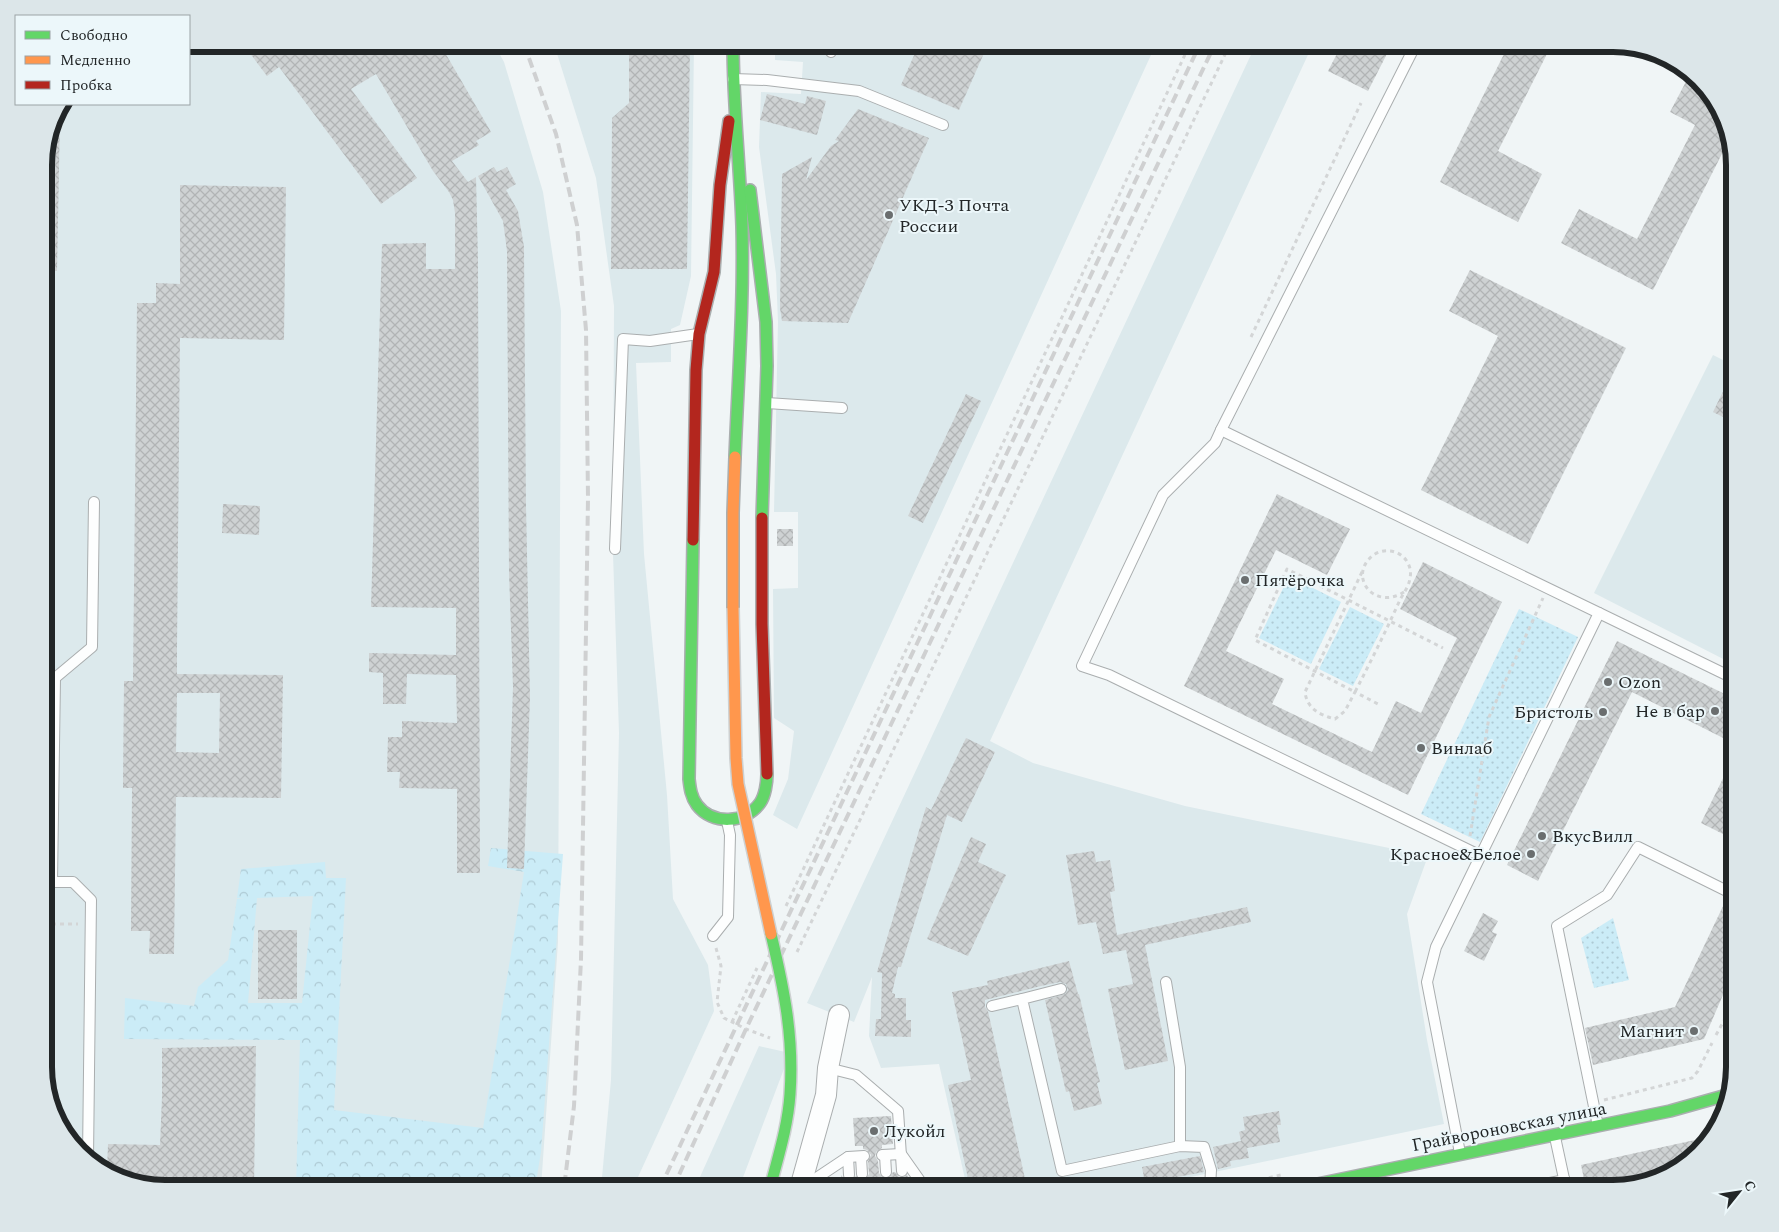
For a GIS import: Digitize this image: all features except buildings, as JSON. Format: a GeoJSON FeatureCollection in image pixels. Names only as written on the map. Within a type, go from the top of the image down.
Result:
{"type":"FeatureCollection","features":[{"type":"Feature","properties":{"kind":"main road"},"geometry":{"type":"LineString","coordinates":[[732,53],[742,252],[740,369],[734,513],[733,608],[736,758],[738,784],[752,852],[783,986],[790,1039],[790,1095],[785,1128],[772,1180]]}},
{"type":"Feature","properties":{"kind":"main road"},"geometry":{"type":"LineString","coordinates":[[733,85],[720,185],[714,272],[699,334],[696,380],[689,786],[694,799],[702,810],[713,817],[726,820],[746,815],[757,807],[764,796],[768,763],[761,554],[767,366],[766,322],[755,221],[736,120]]}},
{"type":"Feature","properties":{"kind":"main road","name":"Грайвороновская улица"},"geometry":{"type":"LineString","coordinates":[[1336,1180],[1598,1127],[1670,1111],[1723,1094]]}},
{"type":"Feature","properties":{"kind":"street"},"geometry":{"type":"LineString","coordinates":[[802,1180],[826,1095],[828,1068],[839,1015]]}},
{"type":"Feature","properties":{"kind":"lane"},"geometry":{"type":"LineString","coordinates":[[1411,53],[1215,444],[1162,494],[1082,666],[1109,675],[1480,856]]}},
{"type":"Feature","properties":{"kind":"lane"},"geometry":{"type":"LineString","coordinates":[[733,85],[767,80],[859,91],[943,125]]}},
{"type":"Feature","properties":{"kind":"lane"},"geometry":{"type":"LineString","coordinates":[[615,549],[623,339],[650,341],[699,334]]}},
{"type":"Feature","properties":{"kind":"lane"},"geometry":{"type":"LineString","coordinates":[[766,403],[842,408]]}},
{"type":"Feature","properties":{"kind":"lane"},"geometry":{"type":"LineString","coordinates":[[1221,430],[1726,675]]}},
{"type":"Feature","properties":{"kind":"lane"},"geometry":{"type":"LineString","coordinates":[[53,736],[55,678],[92,647],[94,502]]}},
{"type":"Feature","properties":{"kind":"lane"},"geometry":{"type":"LineString","coordinates":[[1461,1154],[1427,982],[1436,948],[1598,613]]}},
{"type":"Feature","properties":{"kind":"lane"},"geometry":{"type":"LineString","coordinates":[[713,936],[728,917],[730,835],[726,820]]}},
{"type":"Feature","properties":{"kind":"lane"},"geometry":{"type":"LineString","coordinates":[[1598,1127],[1557,926],[1607,895],[1638,847],[1726,891]]}},
{"type":"Feature","properties":{"kind":"lane"},"geometry":{"type":"LineString","coordinates":[[53,882],[73,882],[91,900],[88,1148]]}},
{"type":"Feature","properties":{"kind":"lane"},"geometry":{"type":"LineString","coordinates":[[1166,982],[1180,1067],[1180,1146]]}},
{"type":"Feature","properties":{"kind":"lane"},"geometry":{"type":"LineString","coordinates":[[992,1006],[1061,990]]}},
{"type":"Feature","properties":{"kind":"lane"},"geometry":{"type":"LineString","coordinates":[[1022,999],[1062,1171],[1180,1146],[1204,1147],[1211,1170],[1210,1180]]}},
{"type":"Feature","properties":{"kind":"lane"},"geometry":{"type":"LineString","coordinates":[[828,1068],[856,1075],[898,1112],[902,1171]]}},
{"type":"Feature","properties":{"kind":"lane"},"geometry":{"type":"LineString","coordinates":[[1555,1136],[1564,1180]]}},
{"type":"Feature","properties":{"kind":"lane"},"geometry":{"type":"LineString","coordinates":[[886,1172],[884,1155],[901,1154]]}},
{"type":"Feature","properties":{"kind":"lane"},"geometry":{"type":"LineString","coordinates":[[901,1154],[919,1180]]}},
{"type":"Feature","properties":{"kind":"lane"},"geometry":{"type":"LineString","coordinates":[[814,1180],[848,1158],[862,1156],[862,1174]]}},
{"type":"Feature","properties":{"kind":"lane"},"geometry":{"type":"LineString","coordinates":[[848,1158],[849,1175]]}},
{"type":"Feature","properties":{"kind":"path"},"geometry":{"type":"LineString","coordinates":[[782,914],[1186,53]]}},
{"type":"Feature","properties":{"kind":"path"},"geometry":{"type":"LineString","coordinates":[[794,958],[1226,53]]}},
{"type":"Feature","properties":{"kind":"path"},"geometry":{"type":"LineString","coordinates":[[1251,337],[1362,103]]}},
{"type":"Feature","properties":{"kind":"path"},"geometry":{"type":"LineString","coordinates":[[1389,550],[1396,552],[1408,562],[1411,578],[1342,715],[1335,718],[1324,716],[1313,709],[1306,700],[1305,692],[1364,567],[1374,554],[1389,550]]}},
{"type":"Feature","properties":{"kind":"path"},"geometry":{"type":"LineString","coordinates":[[1364,567],[1364,582],[1374,595],[1381,598],[1390,598],[1404,592]]}},
{"type":"Feature","properties":{"kind":"path"},"geometry":{"type":"LineString","coordinates":[[1378,704],[1255,640],[1287,569],[1443,648]]}},
{"type":"Feature","properties":{"kind":"path"},"geometry":{"type":"LineString","coordinates":[[1468,850],[1489,717],[1544,595]]}},
{"type":"Feature","properties":{"kind":"path"},"geometry":{"type":"LineString","coordinates":[[53,924],[90,924]]}},
{"type":"Feature","properties":{"kind":"path"},"geometry":{"type":"LineString","coordinates":[[713,936],[721,966],[718,1002],[724,1018],[746,1029]]}},
{"type":"Feature","properties":{"kind":"path"},"geometry":{"type":"LineString","coordinates":[[732,1022],[761,959]]}},
{"type":"Feature","properties":{"kind":"path"},"geometry":{"type":"LineString","coordinates":[[1720,1028],[1726,1017]]}},
{"type":"Feature","properties":{"kind":"shaded area"},"geometry":{"type":"Polygon","coordinates":[[[190,53],[499,53],[504,62],[543,192],[561,311],[558,942],[542,1180],[165,1180],[129,1174],[103,1161],[86,1146],[68,1123],[56,1096],[53,1074],[53,158],[56,136],[64,115],[71,105],[190,105],[190,53]]]}},
{"type":"Feature","properties":{"kind":"shaded area"},"geometry":{"type":"Polygon","coordinates":[[[557,53],[694,53],[691,276],[680,325],[671,329],[671,362],[636,363],[644,554],[667,795],[673,899],[708,965],[714,1011],[637,1180],[602,1180],[611,1080],[619,733],[613,554],[614,306],[596,178],[557,53]]]}},
{"type":"Feature","properties":{"kind":"shaded area"},"geometry":{"type":"Polygon","coordinates":[[[775,53],[1152,53],[797,829],[773,815],[788,779],[794,731],[774,718],[773,589],[798,588],[798,512],[774,512],[778,322],[776,274],[759,147],[761,92],[801,94],[803,62],[775,60],[775,53]]]}},
{"type":"Feature","properties":{"kind":"shaded area"},"geometry":{"type":"Polygon","coordinates":[[[1252,53],[1309,53],[990,741],[1033,763],[1185,806],[1428,856],[1407,914],[1427,1040],[1444,1124],[1176,1180],[965,1180],[939,1064],[881,1068],[869,1036],[872,977],[854,1022],[807,1003],[1252,53]]]}},
{"type":"Feature","properties":{"kind":"shaded area"},"geometry":{"type":"Polygon","coordinates":[[[1713,355],[1726,362],[1726,660],[1594,593],[1713,355]]]}},
{"type":"Feature","properties":{"kind":"shaded area"},"geometry":{"type":"Polygon","coordinates":[[[759,1046],[790,1053],[742,1180],[699,1180],[759,1046]]]}},
{"type":"Feature","properties":{"kind":"green space"},"geometry":{"type":"Polygon","coordinates":[[[1289,576],[1341,602],[1311,664],[1259,638],[1289,576]]]}},
{"type":"Feature","properties":{"kind":"green space"},"geometry":{"type":"Polygon","coordinates":[[[1350,607],[1384,624],[1353,686],[1319,669],[1350,607]]]}},
{"type":"Feature","properties":{"kind":"green space"},"geometry":{"type":"Polygon","coordinates":[[[1519,609],[1578,637],[1480,842],[1421,814],[1519,609]]]}},
{"type":"Feature","properties":{"kind":"green space"},"geometry":{"type":"Polygon","coordinates":[[[491,848],[563,854],[541,1152],[536,1180],[296,1180],[300,1040],[124,1039],[125,998],[194,1006],[198,987],[228,960],[237,899],[245,898],[237,898],[241,869],[325,862],[326,878],[346,878],[334,1110],[483,1128],[524,872],[488,866],[491,848]],[[313,896],[257,898],[248,1003],[302,1003],[313,896]]]}},
{"type":"Feature","properties":{"kind":"green space"},"geometry":{"type":"Polygon","coordinates":[[[1613,918],[1629,980],[1594,988],[1581,938],[1613,918]]]}},
{"type":"Feature","properties":{"kind":"railway"},"geometry":{"type":"LineString","coordinates":[[527,53],[556,134],[577,225],[586,330],[588,498],[581,959],[574,1106],[565,1180]]}},
{"type":"Feature","properties":{"kind":"railway"},"geometry":{"type":"LineString","coordinates":[[664,1180],[1196,53]]}},
{"type":"Feature","properties":{"kind":"railway"},"geometry":{"type":"LineString","coordinates":[[677,1180],[746,1029],[1211,53]]}},
{"type":"Feature","properties":{"kind":"traffic: fast"},"geometry":{"type":"LineString","coordinates":[[733,53],[742,255],[735,457]]}},
{"type":"Feature","properties":{"kind":"traffic: fast"},"geometry":{"type":"LineString","coordinates":[[750,190],[766,322],[767,366],[762,518]]}},
{"type":"Feature","properties":{"kind":"traffic: fast"},"geometry":{"type":"LineString","coordinates":[[693,540],[689,779],[692,796],[703,812],[711,816],[720,819],[737,818],[754,810],[760,803],[767,781],[767,774]]}},
{"type":"Feature","properties":{"kind":"traffic: fast"},"geometry":{"type":"LineString","coordinates":[[771,934],[787,1013],[791,1053],[790,1094],[787,1118],[772,1180]]}},
{"type":"Feature","properties":{"kind":"traffic: fast"},"geometry":{"type":"LineString","coordinates":[[1337,1180],[1670,1111],[1723,1096]]}},
{"type":"Feature","properties":{"kind":"traffic: slow"},"geometry":{"type":"LineString","coordinates":[[733,608],[735,457]]}},
{"type":"Feature","properties":{"kind":"traffic: slow"},"geometry":{"type":"LineString","coordinates":[[733,608],[738,784],[771,934]]}},
{"type":"Feature","properties":{"kind":"traffic: jam"},"geometry":{"type":"LineString","coordinates":[[693,540],[696,370],[699,334],[714,272],[720,185],[729,121]]}},
{"type":"Feature","properties":{"kind":"traffic: jam"},"geometry":{"type":"LineString","coordinates":[[762,518],[762,624],[767,774]]}},
{"type":"Feature","properties":{"kind":"place","name":"УКД-3 Почта России"},"geometry":{"type":"Point","coordinates":[889,215]}},
{"type":"Feature","properties":{"kind":"place","name":"Пятёрочка"},"geometry":{"type":"Point","coordinates":[1245,580]}},
{"type":"Feature","properties":{"kind":"place","name":"Ozon"},"geometry":{"type":"Point","coordinates":[1608,682]}},
{"type":"Feature","properties":{"kind":"place","name":"Не в бар"},"geometry":{"type":"Point","coordinates":[1715,711]}},
{"type":"Feature","properties":{"kind":"place","name":"Бристоль"},"geometry":{"type":"Point","coordinates":[1603,712]}},
{"type":"Feature","properties":{"kind":"place","name":"Винлаб"},"geometry":{"type":"Point","coordinates":[1421,748]}},
{"type":"Feature","properties":{"kind":"place","name":"ВкусВилл"},"geometry":{"type":"Point","coordinates":[1542,836]}},
{"type":"Feature","properties":{"kind":"place","name":"Красное&Белое"},"geometry":{"type":"Point","coordinates":[1531,854]}},
{"type":"Feature","properties":{"kind":"place","name":"Магнит"},"geometry":{"type":"Point","coordinates":[1694,1031]}},
{"type":"Feature","properties":{"kind":"place","name":"Лукойл"},"geometry":{"type":"Point","coordinates":[874,1131]}}]}
